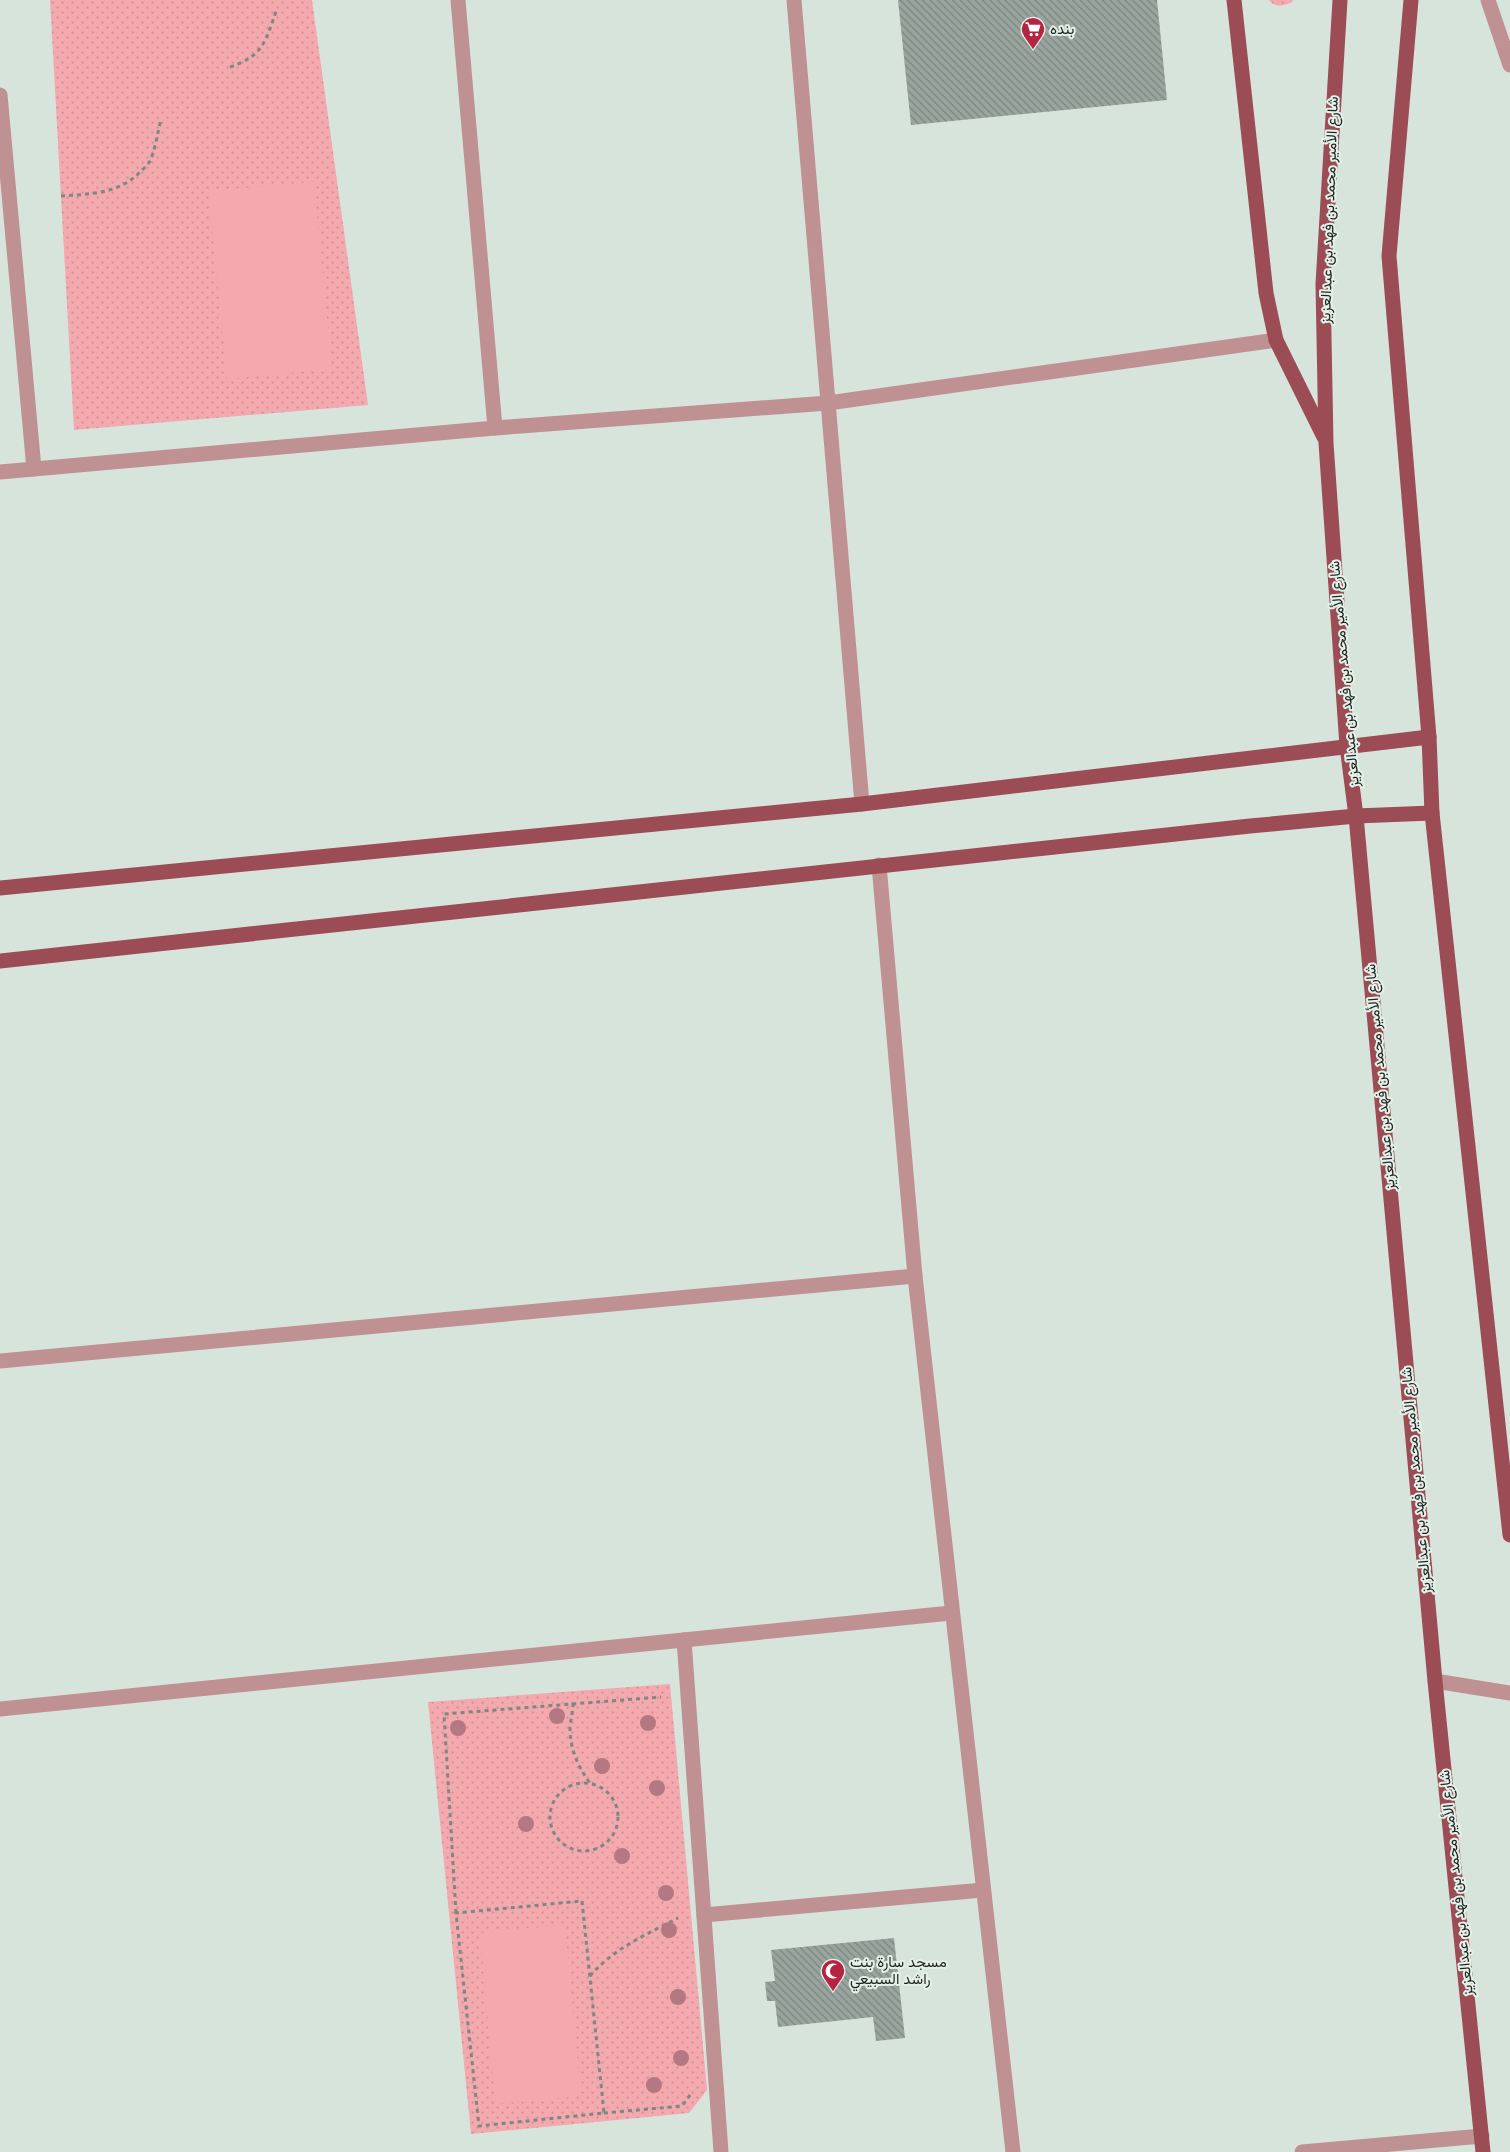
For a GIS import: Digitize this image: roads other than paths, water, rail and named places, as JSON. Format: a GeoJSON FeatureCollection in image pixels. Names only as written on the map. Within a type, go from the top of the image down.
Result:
{"type":"FeatureCollection","features":[{"type":"Feature","properties":{"kind":"main road"},"geometry":{"type":"LineString","coordinates":[[1234,0],[1266,293],[1276,340],[1326,443]]}},
{"type":"Feature","properties":{"kind":"main road","name":"شارع الأمير محمد بن فهد بن عبدالعزيز"},"geometry":{"type":"LineString","coordinates":[[1340,0],[1323,284],[1326,443],[1347,746],[1356,816],[1435,1681],[1483,2152]]}},
{"type":"Feature","properties":{"kind":"main road"},"geometry":{"type":"LineString","coordinates":[[1411,0],[1389,256],[1428,737],[1432,813],[1510,1535]]}},
{"type":"Feature","properties":{"kind":"main road"},"geometry":{"type":"LineString","coordinates":[[0,888],[862,804],[1428,737]]}},
{"type":"Feature","properties":{"kind":"main road"},"geometry":{"type":"LineString","coordinates":[[0,961],[879,865],[1356,816],[1432,813]]}},
{"type":"Feature","properties":{"kind":"street"},"geometry":{"type":"LineString","coordinates":[[458,0],[495,428]]}},
{"type":"Feature","properties":{"kind":"street"},"geometry":{"type":"LineString","coordinates":[[794,0],[862,804]]}},
{"type":"Feature","properties":{"kind":"street"},"geometry":{"type":"LineString","coordinates":[[1488,0],[1510,65]]}},
{"type":"Feature","properties":{"kind":"street"},"geometry":{"type":"LineString","coordinates":[[0,95],[34,469]]}},
{"type":"Feature","properties":{"kind":"street"},"geometry":{"type":"LineString","coordinates":[[0,472],[495,428],[828,403],[1276,340]]}},
{"type":"Feature","properties":{"kind":"street"},"geometry":{"type":"LineString","coordinates":[[879,865],[915,1276],[951,1613],[1013,2152]]}},
{"type":"Feature","properties":{"kind":"street"},"geometry":{"type":"LineString","coordinates":[[0,1361],[915,1276]]}},
{"type":"Feature","properties":{"kind":"street"},"geometry":{"type":"LineString","coordinates":[[0,1709],[951,1613]]}},
{"type":"Feature","properties":{"kind":"street"},"geometry":{"type":"LineString","coordinates":[[684,1640],[721,2152]]}},
{"type":"Feature","properties":{"kind":"street"},"geometry":{"type":"LineString","coordinates":[[1435,1681],[1510,1693]]}},
{"type":"Feature","properties":{"kind":"street"},"geometry":{"type":"LineString","coordinates":[[704,1915],[983,1890]]}},
{"type":"Feature","properties":{"kind":"street"},"geometry":{"type":"LineString","coordinates":[[1302,2152],[1482,2136]]}},
{"type":"Feature","properties":{"kind":"place","name":"بنده"},"geometry":{"type":"Point","coordinates":[1033,50]}},
{"type":"Feature","properties":{"kind":"place","name":"مسجد سارة بنت راشد السبيعي"},"geometry":{"type":"Point","coordinates":[833,1992]}}]}
